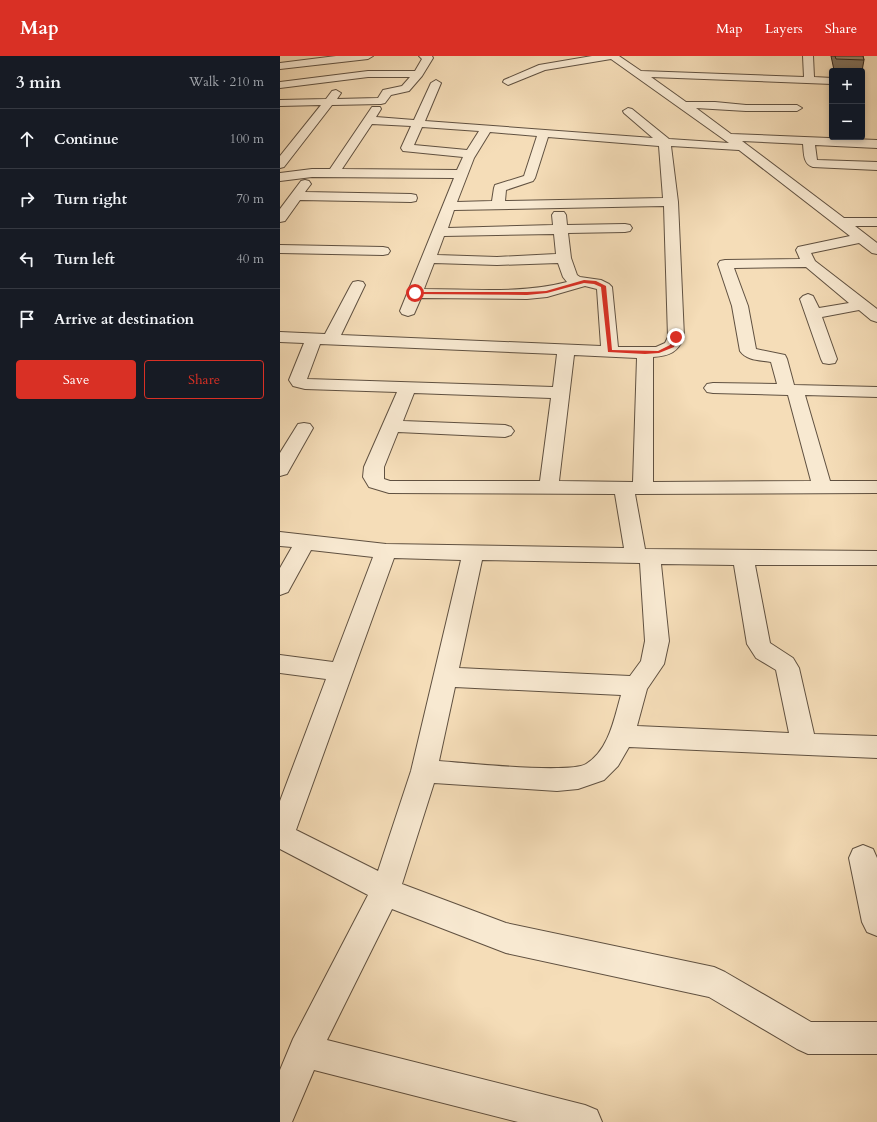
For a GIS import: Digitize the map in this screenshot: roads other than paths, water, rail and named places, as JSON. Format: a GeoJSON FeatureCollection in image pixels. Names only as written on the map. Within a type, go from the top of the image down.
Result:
{"type":"FeatureCollection","features":[{"type":"Feature","properties":{"kind":"street"},"geometry":{"type":"LineString","coordinates":[[283,56],[284,65],[368,56]]}},
{"type":"Feature","properties":{"kind":"street"},"geometry":{"type":"LineString","coordinates":[[334,174],[387,92],[405,89],[418,74],[428,58],[424,56]]}},
{"type":"Feature","properties":{"kind":"street"},"geometry":{"type":"LineString","coordinates":[[508,82],[543,67],[611,56],[743,147],[877,250]]}},
{"type":"Feature","properties":{"kind":"street"},"geometry":{"type":"LineString","coordinates":[[808,56],[809,79]]}},
{"type":"Feature","properties":{"kind":"street"},"geometry":{"type":"LineString","coordinates":[[280,164],[330,102],[338,88],[336,78],[342,58]]}},
{"type":"Feature","properties":{"kind":"street"},"geometry":{"type":"LineString","coordinates":[[280,86],[378,74],[418,74]]}},
{"type":"Feature","properties":{"kind":"street"},"geometry":{"type":"LineString","coordinates":[[639,74],[829,80]]}},
{"type":"Feature","properties":{"kind":"street"},"geometry":{"type":"LineString","coordinates":[[395,174],[436,83]]}},
{"type":"Feature","properties":{"kind":"street"},"geometry":{"type":"LineString","coordinates":[[280,86],[294,92]]}},
{"type":"Feature","properties":{"kind":"street"},"geometry":{"type":"LineString","coordinates":[[281,104],[381,101]]}},
{"type":"Feature","properties":{"kind":"street"},"geometry":{"type":"LineString","coordinates":[[684,105],[715,105],[739,108],[797,108]]}},
{"type":"Feature","properties":{"kind":"street"},"geometry":{"type":"LineString","coordinates":[[739,108],[758,118]]}},
{"type":"Feature","properties":{"kind":"street"},"geometry":{"type":"LineString","coordinates":[[280,337],[645,353],[659,352],[672,346],[676,337],[671,202],[665,142],[628,111]]}},
{"type":"Feature","properties":{"kind":"street"},"geometry":{"type":"LineString","coordinates":[[369,120],[544,132],[679,144],[743,147]]}},
{"type":"Feature","properties":{"kind":"street"},"geometry":{"type":"LineString","coordinates":[[408,311],[462,174],[471,154],[487,128]]}},
{"type":"Feature","properties":{"kind":"street"},"geometry":{"type":"LineString","coordinates":[[778,129],[802,140],[813,163],[877,166]]}},
{"type":"Feature","properties":{"kind":"street"},"geometry":{"type":"LineString","coordinates":[[498,205],[500,188],[529,178],[544,132]]}},
{"type":"Feature","properties":{"kind":"street"},"geometry":{"type":"LineString","coordinates":[[728,137],[877,144]]}},
{"type":"Feature","properties":{"kind":"street"},"geometry":{"type":"LineString","coordinates":[[407,148],[471,154]]}},
{"type":"Feature","properties":{"kind":"street"},"geometry":{"type":"LineString","coordinates":[[280,218],[312,173]]}},
{"type":"Feature","properties":{"kind":"street"},"geometry":{"type":"LineString","coordinates":[[280,177],[312,173],[462,174]]}},
{"type":"Feature","properties":{"kind":"street"},"geometry":{"type":"LineString","coordinates":[[296,196],[411,198]]}},
{"type":"Feature","properties":{"kind":"street"},"geometry":{"type":"LineString","coordinates":[[450,206],[671,202]]}},
{"type":"Feature","properties":{"kind":"street"},"geometry":{"type":"LineString","coordinates":[[558,204],[564,258],[570,277],[584,282]]}},
{"type":"Feature","properties":{"kind":"street"},"geometry":{"type":"LineString","coordinates":[[841,222],[877,222]]}},
{"type":"Feature","properties":{"kind":"street"},"geometry":{"type":"LineString","coordinates":[[439,232],[625,228]]}},
{"type":"Feature","properties":{"kind":"street"},"geometry":{"type":"LineString","coordinates":[[861,238],[803,250],[809,263],[877,318]]}},
{"type":"Feature","properties":{"kind":"street"},"geometry":{"type":"LineString","coordinates":[[280,249],[383,251]]}},
{"type":"Feature","properties":{"kind":"street"},"geometry":{"type":"LineString","coordinates":[[428,259],[496,261],[564,258]]}},
{"type":"Feature","properties":{"kind":"street"},"geometry":{"type":"LineString","coordinates":[[809,263],[718,264],[740,306],[748,351],[752,354],[779,359],[791,390],[822,487]]}},
{"type":"Feature","properties":{"kind":"street"},"geometry":{"type":"LineString","coordinates":[[415,293],[527,294],[547,292],[584,282],[595,282],[604,286],[610,351]]}},
{"type":"Feature","properties":{"kind":"street"},"geometry":{"type":"LineString","coordinates":[[358,285],[323,338],[298,380],[299,382],[305,384],[561,393]]}},
{"type":"Feature","properties":{"kind":"street"},"geometry":{"type":"LineString","coordinates":[[808,299],[829,359]]}},
{"type":"Feature","properties":{"kind":"street"},"geometry":{"type":"LineString","coordinates":[[814,314],[861,305]]}},
{"type":"Feature","properties":{"kind":"street"},"geometry":{"type":"LineString","coordinates":[[549,487],[566,349]]}},
{"type":"Feature","properties":{"kind":"street"},"geometry":{"type":"LineString","coordinates":[[424,771],[557,780],[578,778],[595,772],[609,758],[622,736],[636,686],[652,664],[657,640],[643,556],[634,488],[645,353]]}},
{"type":"Feature","properties":{"kind":"street"},"geometry":{"type":"LineString","coordinates":[[408,387],[374,467],[373,476],[376,483],[388,487],[877,487]]}},
{"type":"Feature","properties":{"kind":"street"},"geometry":{"type":"LineString","coordinates":[[713,388],[877,392]]}},
{"type":"Feature","properties":{"kind":"street"},"geometry":{"type":"LineString","coordinates":[[391,426],[506,431]]}},
{"type":"Feature","properties":{"kind":"street"},"geometry":{"type":"LineString","coordinates":[[280,470],[304,428]]}},
{"type":"Feature","properties":{"kind":"street"},"geometry":{"type":"LineString","coordinates":[[280,539],[386,551],[743,558],[877,558]]}},
{"type":"Feature","properties":{"kind":"street"},"geometry":{"type":"LineString","coordinates":[[280,587],[305,542]]}},
{"type":"Feature","properties":{"kind":"street"},"geometry":{"type":"LineString","coordinates":[[386,551],[341,672],[287,798],[280,837],[386,890],[397,897],[506,938],[714,983],[808,1038],[877,1038]]}},
{"type":"Feature","properties":{"kind":"street"},"geometry":{"type":"LineString","coordinates":[[280,1110],[305,1051],[386,890],[424,771],[473,552]]}},
{"type":"Feature","properties":{"kind":"street"},"geometry":{"type":"LineString","coordinates":[[743,558],[759,644],[761,650],[784,663],[787,668],[804,745]]}},
{"type":"Feature","properties":{"kind":"street"},"geometry":{"type":"LineString","coordinates":[[280,664],[341,672]]}},
{"type":"Feature","properties":{"kind":"street"},"geometry":{"type":"LineString","coordinates":[[446,677],[636,686]]}},
{"type":"Feature","properties":{"kind":"street"},"geometry":{"type":"LineString","coordinates":[[622,736],[877,748]]}},
{"type":"Feature","properties":{"kind":"street"},"geometry":{"type":"LineString","coordinates":[[863,858],[877,922]]}},
{"type":"Feature","properties":{"kind":"street"},"geometry":{"type":"LineString","coordinates":[[305,1051],[585,1122]]}}]}
